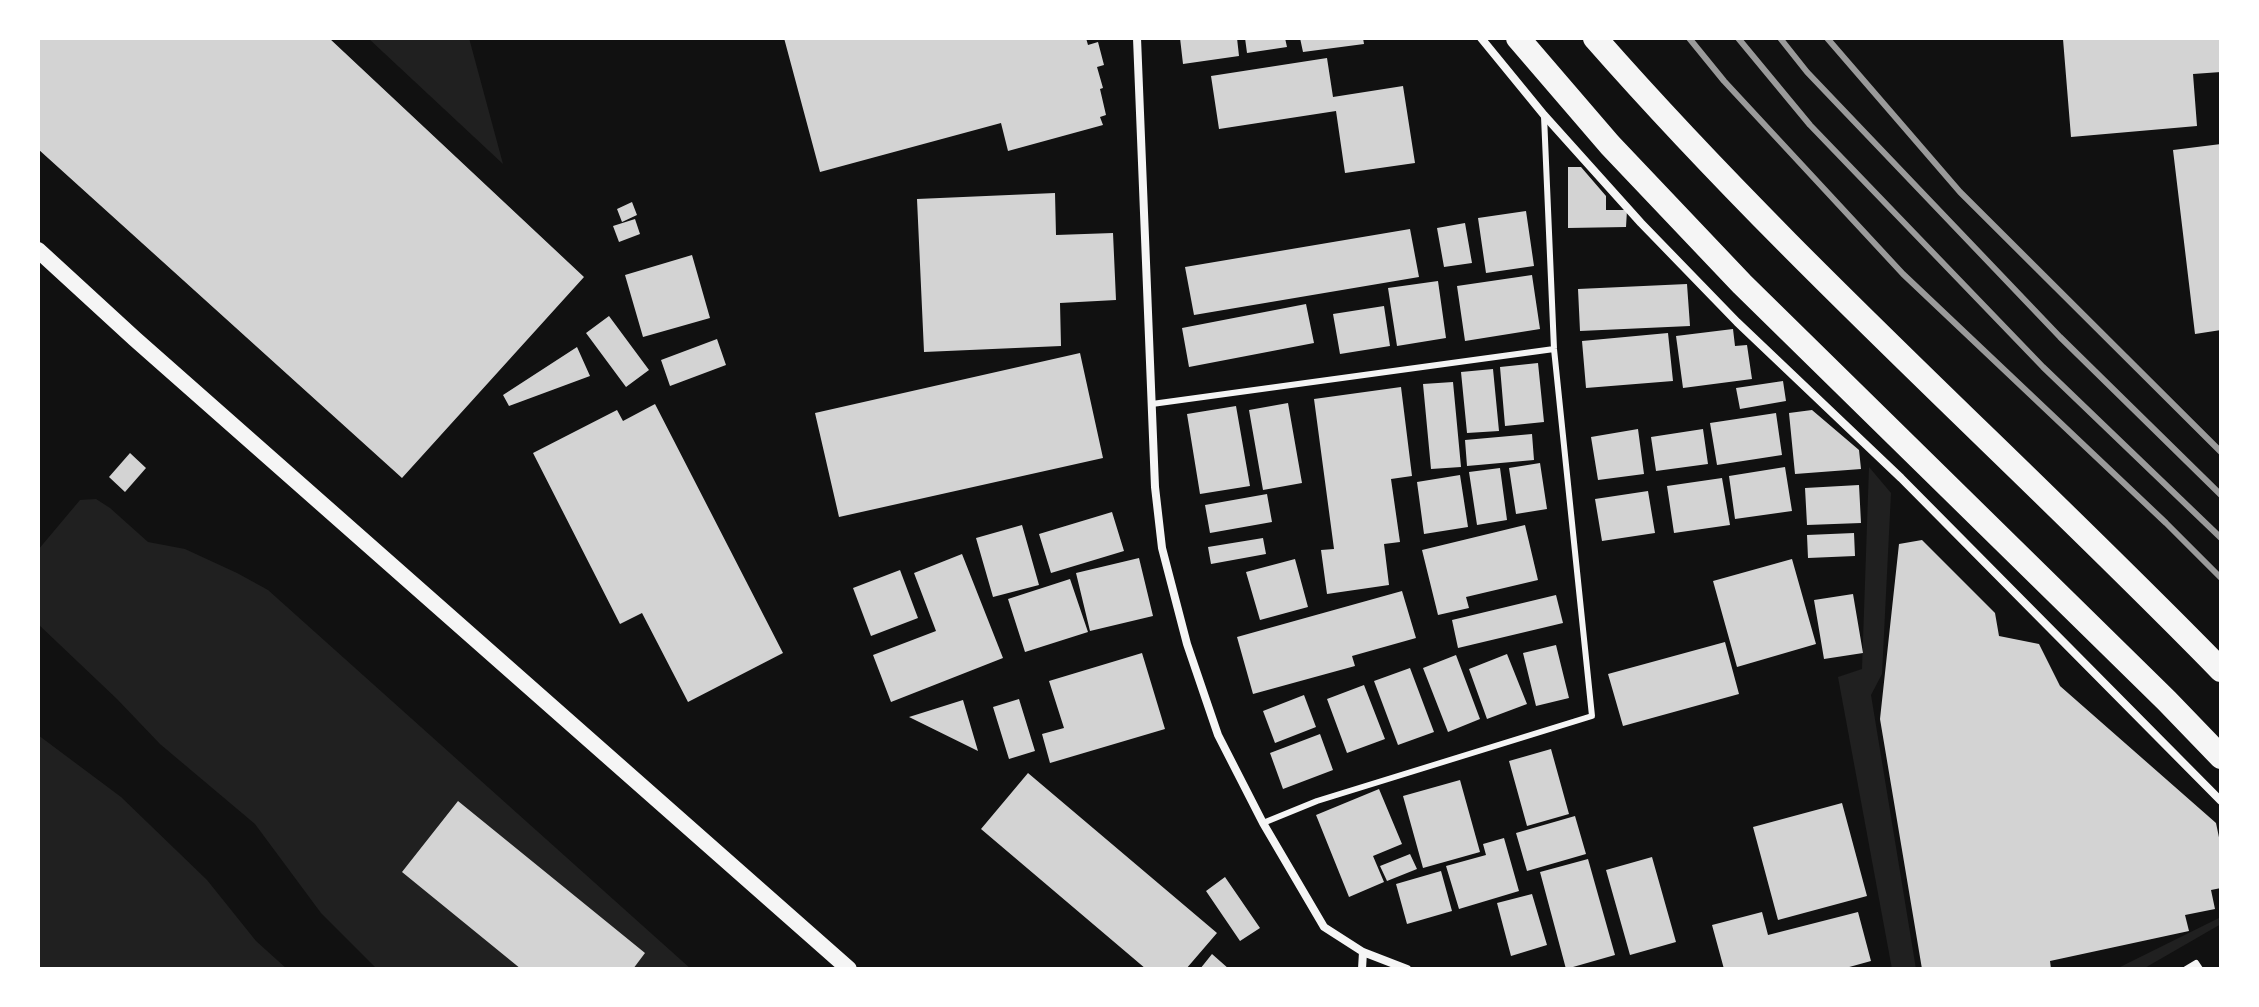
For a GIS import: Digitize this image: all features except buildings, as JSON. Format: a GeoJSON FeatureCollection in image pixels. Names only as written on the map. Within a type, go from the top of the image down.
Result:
{"type":"FeatureCollection","features":[{"type":"Feature","properties":{"kind":"highway"},"geometry":{"type":"LineString","coordinates":[[1518,38],[1610,145],[1742,284],[2221,757]]}},
{"type":"Feature","properties":{"kind":"highway"},"geometry":{"type":"LineString","coordinates":[[1595,38],[1656,107],[1788,244],[2221,670]]}},
{"type":"Feature","properties":{"kind":"main road"},"geometry":{"type":"LineString","coordinates":[[38,250],[849,969]]}},
{"type":"Feature","properties":{"kind":"street"},"geometry":{"type":"LineString","coordinates":[[1137,38],[1155,487],[1162,548],[1187,644],[1218,735],[1263,823],[1324,927],[1363,952],[1407,969]]}},
{"type":"Feature","properties":{"kind":"street"},"geometry":{"type":"LineString","coordinates":[[1481,38],[1544,115],[1641,223],[1737,322],[1901,478],[2221,801]]}},
{"type":"Feature","properties":{"kind":"street"},"geometry":{"type":"LineString","coordinates":[[1362,969],[1363,952]]}},
{"type":"Feature","properties":{"kind":"lane"},"geometry":{"type":"LineString","coordinates":[[1263,823],[1317,801],[1592,716],[1554,349],[1544,115]]}},
{"type":"Feature","properties":{"kind":"lane"},"geometry":{"type":"LineString","coordinates":[[1152,404],[1554,349]]}},
{"type":"Feature","properties":{"kind":"lane"},"geometry":{"type":"LineString","coordinates":[[2186,969],[2196,963],[2200,969]]}},
{"type":"Feature","properties":{"kind":"shaded area"},"geometry":{"type":"Polygon","coordinates":[[[368,38],[469,38],[503,164],[368,38]]]}},
{"type":"Feature","properties":{"kind":"shaded area"},"geometry":{"type":"Polygon","coordinates":[[[1869,467],[1891,493],[1882,674],[1871,695],[1916,969],[1892,969],[1838,677],[1862,669],[1869,467]]]}},
{"type":"Feature","properties":{"kind":"shaded area"},"geometry":{"type":"Polygon","coordinates":[[[96,499],[148,542],[185,549],[268,590],[691,969],[377,969],[321,913],[255,824],[160,744],[38,624],[38,550],[80,500],[96,499]]]}},
{"type":"Feature","properties":{"kind":"shaded area"},"geometry":{"type":"Polygon","coordinates":[[[38,735],[121,797],[207,880],[256,941],[287,969],[38,969],[38,735]]]}},
{"type":"Feature","properties":{"kind":"shaded area"},"geometry":{"type":"Polygon","coordinates":[[[2221,917],[2221,924],[2143,969],[2116,969],[2221,917]]]}},
{"type":"Feature","properties":{"kind":"railway"},"geometry":{"type":"LineString","coordinates":[[1689,38],[1724,81],[1903,274],[2221,578]]}},
{"type":"Feature","properties":{"kind":"railway"},"geometry":{"type":"LineString","coordinates":[[1738,38],[1810,125],[2043,367],[2221,538]]}},
{"type":"Feature","properties":{"kind":"railway"},"geometry":{"type":"LineString","coordinates":[[1780,38],[1807,72],[2060,337],[2221,495]]}},
{"type":"Feature","properties":{"kind":"railway"},"geometry":{"type":"LineString","coordinates":[[1827,38],[1960,192],[2221,452]]}}]}
